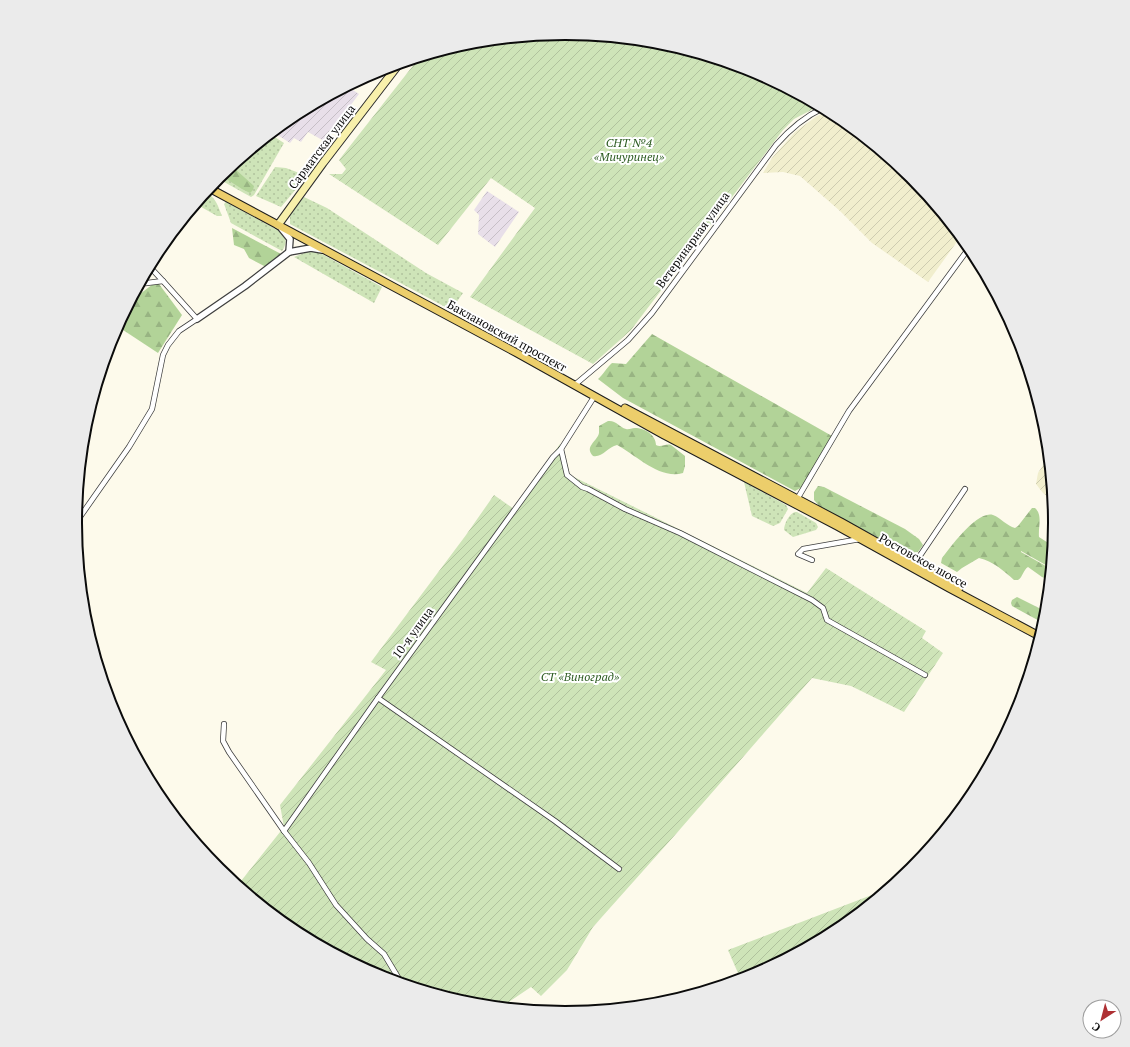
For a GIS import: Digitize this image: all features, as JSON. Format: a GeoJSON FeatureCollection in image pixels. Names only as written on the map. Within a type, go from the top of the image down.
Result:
{"type":"FeatureCollection","features":[{"type":"Feature","properties":{"kind":"main road","name":"Сарматская улица"},"geometry":{"type":"LineString","coordinates":[[279,224],[322,163],[392,72]]}},
{"type":"Feature","properties":{"kind":"main road","name":"Баклановский проспект"},"geometry":{"type":"LineString","coordinates":[[217,188],[279,224]]}},
{"type":"Feature","properties":{"kind":"main road","name":"Баклановский проспект"},"geometry":{"type":"LineString","coordinates":[[215,191],[522,351],[594,397],[796,502]]}},
{"type":"Feature","properties":{"kind":"main road","name":"Баклановский проспект"},"geometry":{"type":"LineString","coordinates":[[298,234],[324,250],[796,502]]}},
{"type":"Feature","properties":{"kind":"main road","name":"Ростовское шоссе"},"geometry":{"type":"LineString","coordinates":[[796,502],[956,592],[1035,634]]}},
{"type":"Feature","properties":{"kind":"main road","name":"Ростовское шоссе"},"geometry":{"type":"LineString","coordinates":[[796,502],[841,522],[1037,629]]}},
{"type":"Feature","properties":{"kind":"street","name":"Ветеринарная улица"},"geometry":{"type":"LineString","coordinates":[[575,384],[628,340],[652,313],[776,145],[788,131],[817,111]]}},
{"type":"Feature","properties":{"kind":"street"},"geometry":{"type":"LineString","coordinates":[[279,224],[290,240],[289,252]]}},
{"type":"Feature","properties":{"kind":"street"},"geometry":{"type":"LineString","coordinates":[[82,514],[129,447],[152,409],[164,355],[168,345],[179,331],[245,286],[289,252],[298,234]]}},
{"type":"Feature","properties":{"kind":"street"},"geometry":{"type":"LineString","coordinates":[[289,252],[311,248],[324,250]]}},
{"type":"Feature","properties":{"kind":"street"},"geometry":{"type":"LineString","coordinates":[[796,502],[849,412],[965,253]]}},
{"type":"Feature","properties":{"kind":"street"},"geometry":{"type":"LineString","coordinates":[[153,271],[197,319]]}},
{"type":"Feature","properties":{"kind":"street"},"geometry":{"type":"LineString","coordinates":[[145,283],[163,281]]}},
{"type":"Feature","properties":{"kind":"street","name":"10-я улица"},"geometry":{"type":"LineString","coordinates":[[284,831],[378,698],[553,457],[561,449],[594,397]]}},
{"type":"Feature","properties":{"kind":"street"},"geometry":{"type":"LineString","coordinates":[[561,449],[567,475],[582,487],[625,509],[680,533],[812,600],[823,608],[827,620],[925,675]]}},
{"type":"Feature","properties":{"kind":"street"},"geometry":{"type":"LineString","coordinates":[[914,563],[965,489]]}},
{"type":"Feature","properties":{"kind":"street"},"geometry":{"type":"LineString","coordinates":[[812,560],[798,554],[803,549],[860,539]]}},
{"type":"Feature","properties":{"kind":"street"},"geometry":{"type":"LineString","coordinates":[[378,698],[549,817],[619,869]]}},
{"type":"Feature","properties":{"kind":"street"},"geometry":{"type":"LineString","coordinates":[[224,724],[223,741],[225,746],[284,831],[309,863],[336,905],[367,939],[384,954],[397,976]]}},
{"type":"Feature","properties":{"kind":"shaded area"},"geometry":{"type":"Polygon","coordinates":[[[351,90],[359,94],[324,141],[308,132],[301,142],[294,138],[290,143],[278,135],[296,121],[351,90]]]}},
{"type":"Feature","properties":{"kind":"shaded area"},"geometry":{"type":"Polygon","coordinates":[[[822,114],[834,121],[884,160],[929,205],[957,241],[928,282],[872,243],[840,211],[800,176],[783,172],[763,173],[772,158],[795,132],[822,114]]]}},
{"type":"Feature","properties":{"kind":"shaded area"},"geometry":{"type":"Polygon","coordinates":[[[487,191],[519,212],[495,247],[478,234],[479,215],[474,210],[487,191]]]}},
{"type":"Feature","properties":{"kind":"shaded area"},"geometry":{"type":"Polygon","coordinates":[[[1044,463],[1047,497],[1036,484],[1038,473],[1044,463]]]}},
{"type":"Feature","properties":{"kind":"green space","name":"СНТ №4 «Мичуринец»"},"geometry":{"type":"Polygon","coordinates":[[[533,41],[597,41],[659,49],[690,56],[750,77],[779,90],[814,109],[794,119],[783,130],[631,330],[593,364],[470,297],[535,208],[491,178],[438,245],[329,174],[342,174],[346,169],[339,160],[414,65],[440,56],[502,44],[533,41]]]}},
{"type":"Feature","properties":{"kind":"green space"},"geometry":{"type":"Polygon","coordinates":[[[275,137],[284,143],[254,195],[251,197],[223,182],[246,160],[275,137]]]}},
{"type":"Feature","properties":{"kind":"green space"},"geometry":{"type":"Polygon","coordinates":[[[275,167],[286,168],[307,176],[281,207],[256,196],[275,167]]]}},
{"type":"Feature","properties":{"kind":"green space"},"geometry":{"type":"Polygon","coordinates":[[[236,170],[254,186],[250,193],[226,179],[236,170]]]}},
{"type":"Feature","properties":{"kind":"green space"},"geometry":{"type":"Polygon","coordinates":[[[210,195],[218,206],[222,216],[217,216],[200,206],[210,195]]]}},
{"type":"Feature","properties":{"kind":"green space"},"geometry":{"type":"Polygon","coordinates":[[[304,197],[327,208],[426,273],[463,293],[451,310],[290,224],[290,215],[304,197]]]}},
{"type":"Feature","properties":{"kind":"green space"},"geometry":{"type":"Polygon","coordinates":[[[226,202],[285,234],[286,239],[282,251],[231,223],[224,204],[226,202]]]}},
{"type":"Feature","properties":{"kind":"green space"},"geometry":{"type":"Polygon","coordinates":[[[232,228],[283,255],[266,267],[249,258],[244,249],[234,245],[232,228]]]}},
{"type":"Feature","properties":{"kind":"green space"},"geometry":{"type":"Polygon","coordinates":[[[309,251],[320,253],[382,287],[374,303],[294,257],[309,251]]]}},
{"type":"Feature","properties":{"kind":"green space"},"geometry":{"type":"Polygon","coordinates":[[[153,284],[159,284],[182,315],[158,353],[122,329],[139,295],[153,284]]]}},
{"type":"Feature","properties":{"kind":"green space"},"geometry":{"type":"Polygon","coordinates":[[[652,334],[832,436],[804,486],[795,491],[623,398],[598,379],[612,363],[626,364],[652,334]]]}},
{"type":"Feature","properties":{"kind":"green space"},"geometry":{"type":"Polygon","coordinates":[[[611,421],[626,429],[639,428],[646,431],[652,435],[656,441],[656,445],[658,446],[671,445],[685,456],[683,473],[674,474],[657,470],[617,445],[602,454],[593,456],[590,447],[598,436],[599,426],[611,421]]]}},
{"type":"Feature","properties":{"kind":"green space","name":"СТ «Виноград»"},"geometry":{"type":"Polygon","coordinates":[[[560,444],[565,455],[568,474],[807,593],[826,568],[926,631],[922,638],[943,653],[904,712],[851,686],[812,678],[593,927],[567,970],[541,996],[531,987],[507,1003],[440,991],[380,970],[351,957],[296,926],[240,882],[284,827],[280,805],[386,670],[371,662],[494,495],[514,509],[560,444]]]}},
{"type":"Feature","properties":{"kind":"green space"},"geometry":{"type":"Polygon","coordinates":[[[744,482],[786,505],[788,509],[780,523],[773,526],[752,516],[744,482]]]}},
{"type":"Feature","properties":{"kind":"green space"},"geometry":{"type":"Polygon","coordinates":[[[818,486],[824,487],[905,529],[919,539],[923,545],[918,552],[908,553],[821,508],[814,500],[814,492],[818,486]]]}},
{"type":"Feature","properties":{"kind":"green space"},"geometry":{"type":"Polygon","coordinates":[[[1032,508],[1035,508],[1039,514],[1040,521],[1039,537],[1047,542],[1046,565],[1021,552],[1046,566],[1045,578],[1028,567],[1020,579],[1014,580],[994,564],[979,558],[957,572],[941,563],[942,558],[957,539],[979,518],[987,515],[993,515],[1009,526],[1015,528],[1032,508]]]}},
{"type":"Feature","properties":{"kind":"green space"},"geometry":{"type":"Polygon","coordinates":[[[795,512],[816,523],[818,527],[816,530],[793,537],[784,530],[787,520],[795,512]]]}},
{"type":"Feature","properties":{"kind":"green space"},"geometry":{"type":"Polygon","coordinates":[[[1017,597],[1040,609],[1038,620],[1012,606],[1012,600],[1017,597]]]}},
{"type":"Feature","properties":{"kind":"green space"},"geometry":{"type":"Polygon","coordinates":[[[876,893],[834,926],[779,957],[750,970],[738,974],[728,950],[876,893]]]}}]}
